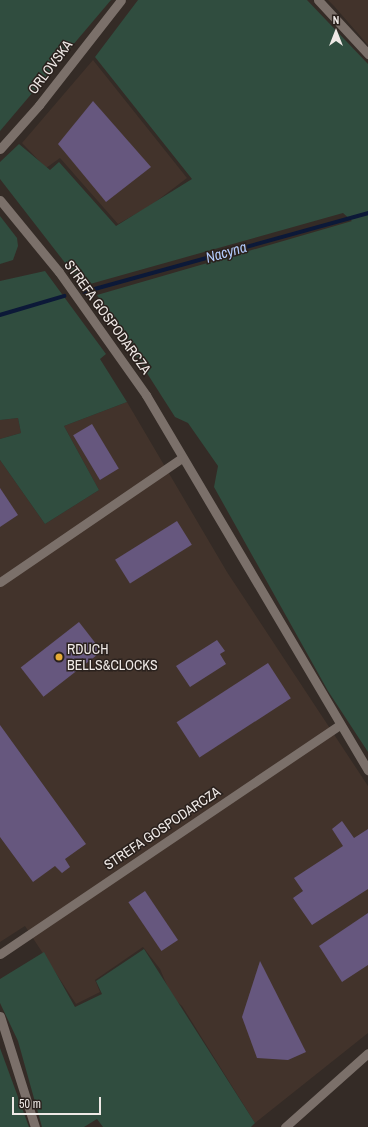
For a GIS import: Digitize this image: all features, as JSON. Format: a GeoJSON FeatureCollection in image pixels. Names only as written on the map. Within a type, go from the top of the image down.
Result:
{"type":"FeatureCollection","features":[{"type":"Feature","properties":{"kind":"street","name":"ORLOVSKA"},"geometry":{"type":"LineString","coordinates":[[0,149],[39,105],[121,0]]}},
{"type":"Feature","properties":{"kind":"street"},"geometry":{"type":"LineString","coordinates":[[318,0],[368,54]]}},
{"type":"Feature","properties":{"kind":"street","name":"STREFA GOSPODARCZA"},"geometry":{"type":"LineString","coordinates":[[0,200],[59,272],[132,376],[305,659],[340,725],[368,770]]}},
{"type":"Feature","properties":{"kind":"street"},"geometry":{"type":"LineString","coordinates":[[0,582],[182,458]]}},
{"type":"Feature","properties":{"kind":"street","name":"STREFA GOSPODARCZA"},"geometry":{"type":"LineString","coordinates":[[0,954],[340,725]]}},
{"type":"Feature","properties":{"kind":"street"},"geometry":{"type":"LineString","coordinates":[[0,1016],[35,1127]]}},
{"type":"Feature","properties":{"kind":"street"},"geometry":{"type":"LineString","coordinates":[[285,1127],[368,1053]]}},
{"type":"Feature","properties":{"kind":"shaded area"},"geometry":{"type":"Polygon","coordinates":[[[328,0],[368,0],[368,45],[334,6],[328,0]]]}},
{"type":"Feature","properties":{"kind":"shaded area"},"geometry":{"type":"Polygon","coordinates":[[[93,60],[187,178],[150,206],[118,224],[60,158],[46,168],[22,143],[93,60]]]}},
{"type":"Feature","properties":{"kind":"shaded area"},"geometry":{"type":"Polygon","coordinates":[[[127,402],[227,572],[368,786],[368,1033],[255,1123],[182,1006],[172,997],[160,969],[143,947],[95,980],[100,992],[76,1004],[25,926],[0,942],[0,460],[45,524],[99,490],[64,426],[127,402]]]}},
{"type":"Feature","properties":{"kind":"shaded area"},"geometry":{"type":"Polygon","coordinates":[[[18,418],[21,433],[0,439],[0,420],[18,418]]]}},
{"type":"Feature","properties":{"kind":"green space"},"geometry":{"type":"Polygon","coordinates":[[[0,0],[111,0],[0,131],[0,0]]]}},
{"type":"Feature","properties":{"kind":"green space"},"geometry":{"type":"Polygon","coordinates":[[[138,0],[307,0],[368,64],[368,752],[328,691],[214,487],[218,466],[188,423],[175,417],[97,295],[352,221],[343,213],[83,286],[0,179],[0,162],[19,144],[50,170],[59,162],[116,226],[192,179],[95,57],[138,0]]]}},
{"type":"Feature","properties":{"kind":"green space"},"geometry":{"type":"Polygon","coordinates":[[[0,216],[17,238],[18,246],[13,260],[0,264],[0,216]]]}},
{"type":"Feature","properties":{"kind":"green space"},"geometry":{"type":"Polygon","coordinates":[[[45,271],[106,354],[100,359],[127,402],[64,426],[99,490],[45,524],[0,460],[0,439],[21,433],[18,418],[0,420],[0,281],[45,271]]]}},
{"type":"Feature","properties":{"kind":"green space"},"geometry":{"type":"Polygon","coordinates":[[[144,949],[255,1123],[251,1127],[103,1127],[97,1119],[84,1127],[42,1127],[18,1041],[0,1003],[0,979],[44,952],[75,1007],[102,994],[96,981],[144,949]]]}},
{"type":"Feature","properties":{"kind":"green space"},"geometry":{"type":"Polygon","coordinates":[[[0,1048],[29,1127],[0,1127],[0,1048]]]}},
{"type":"Feature","properties":{"kind":"building"},"geometry":{"type":"Polygon","coordinates":[[[93,101],[151,167],[106,202],[58,144],[93,101]]]}},
{"type":"Feature","properties":{"kind":"building"},"geometry":{"type":"Polygon","coordinates":[[[92,424],[119,469],[100,480],[73,435],[92,424]]]}},
{"type":"Feature","properties":{"kind":"building"},"geometry":{"type":"Polygon","coordinates":[[[0,488],[18,515],[0,527],[0,488]]]}},
{"type":"Feature","properties":{"kind":"building"},"geometry":{"type":"Polygon","coordinates":[[[177,521],[192,545],[130,583],[115,560],[177,521]]]}},
{"type":"Feature","properties":{"kind":"building","name":"RDUCH BELLS&CLOCKS"},"geometry":{"type":"Polygon","coordinates":[[[79,622],[102,651],[43,697],[21,668],[79,622]]]}},
{"type":"Feature","properties":{"kind":"building"},"geometry":{"type":"Polygon","coordinates":[[[217,640],[225,651],[220,654],[226,664],[190,687],[176,666],[217,640]]]}},
{"type":"Feature","properties":{"kind":"building"},"geometry":{"type":"Polygon","coordinates":[[[268,663],[291,698],[199,758],[177,722],[268,663]]]}},
{"type":"Feature","properties":{"kind":"building"},"geometry":{"type":"Polygon","coordinates":[[[0,725],[86,844],[65,859],[70,867],[62,873],[55,866],[33,882],[0,837],[0,725]]]}},
{"type":"Feature","properties":{"kind":"building"},"geometry":{"type":"Polygon","coordinates":[[[342,821],[354,838],[368,829],[368,889],[312,925],[293,898],[303,891],[294,878],[343,846],[332,829],[342,821]]]}},
{"type":"Feature","properties":{"kind":"building"},"geometry":{"type":"Polygon","coordinates":[[[145,891],[178,940],[161,951],[128,902],[145,891]]]}},
{"type":"Feature","properties":{"kind":"building"},"geometry":{"type":"Polygon","coordinates":[[[368,913],[368,965],[342,982],[319,946],[368,913]]]}},
{"type":"Feature","properties":{"kind":"building"},"geometry":{"type":"Polygon","coordinates":[[[260,961],[306,1052],[288,1060],[257,1058],[242,1017],[260,961]]]}},
{"type":"Feature","properties":{"kind":"waterway","name":"Nacyna"},"geometry":{"type":"LineString","coordinates":[[84,292],[368,213]]}},
{"type":"Feature","properties":{"kind":"waterway","name":"Nacyna"},"geometry":{"type":"LineString","coordinates":[[0,315],[64,296]]}},
{"type":"Feature","properties":{"kind":"place","name":"RDUCH BELLS&CLOCKS"},"geometry":{"type":"Point","coordinates":[59,657]}}]}
